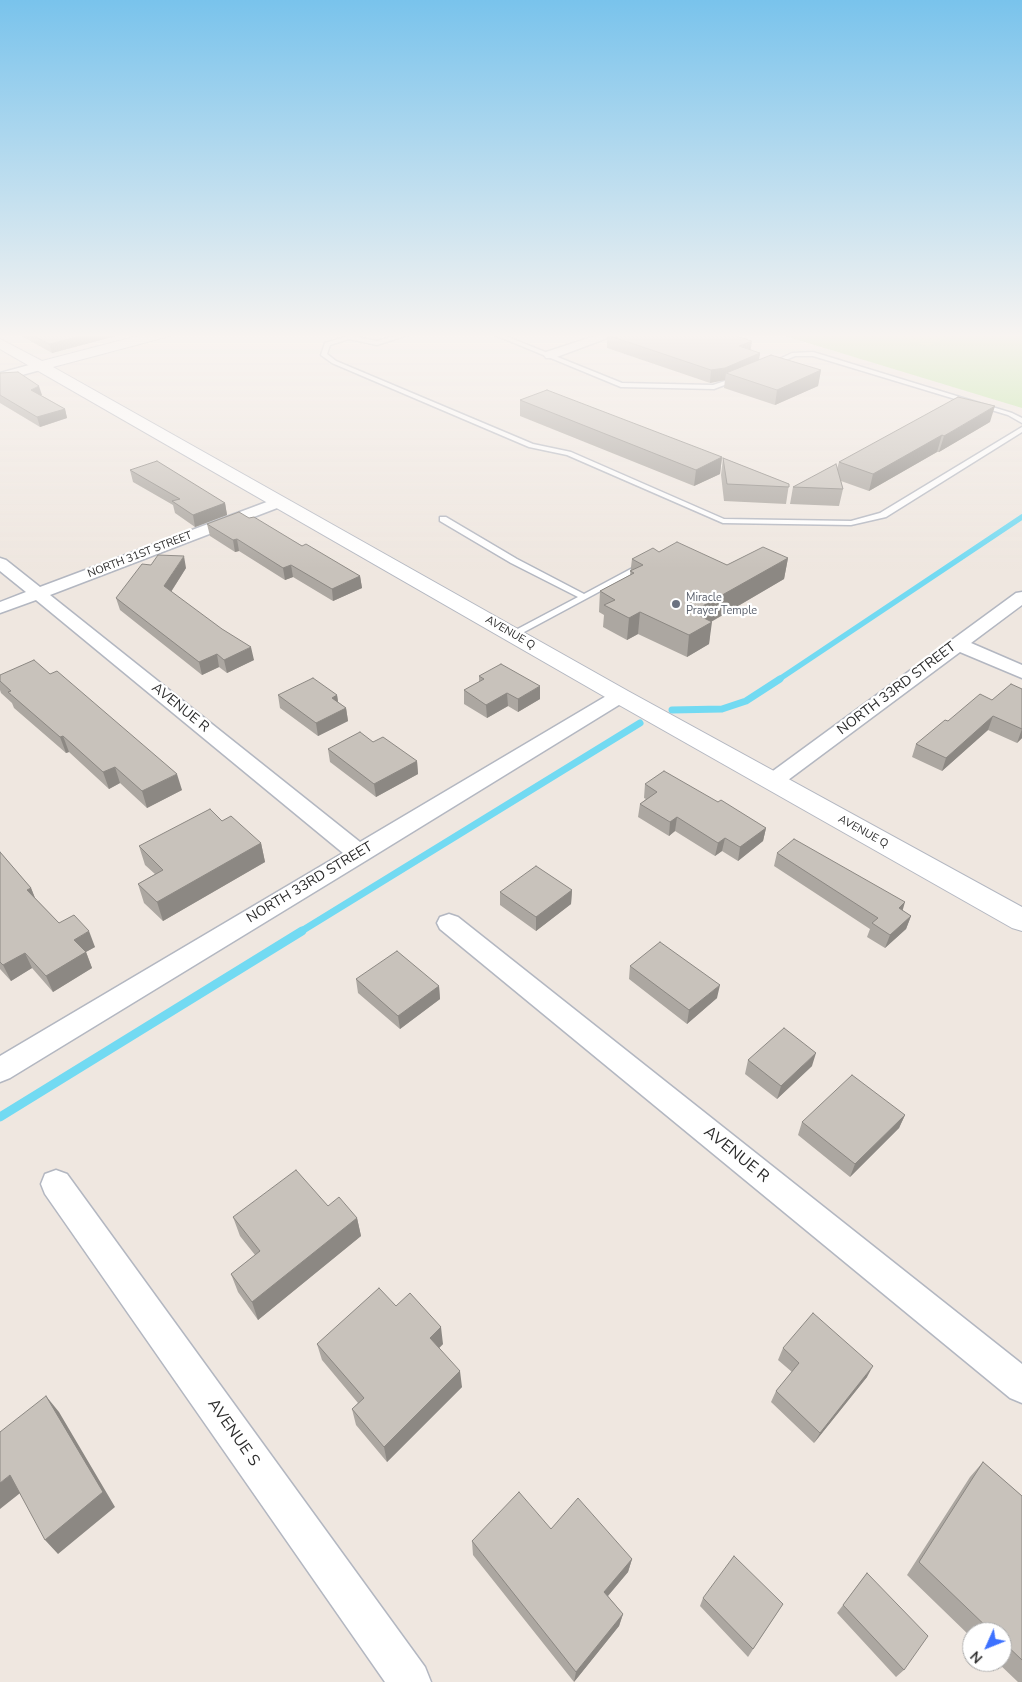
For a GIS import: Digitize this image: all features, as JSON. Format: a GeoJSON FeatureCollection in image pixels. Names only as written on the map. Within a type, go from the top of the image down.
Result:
{"type":"FeatureCollection","features":[{"type":"Feature","properties":{"kind":"street","name":"AVENUE Q"},"geometry":{"type":"LineString","coordinates":[[120,411],[620,696],[1022,920]]}},
{"type":"Feature","properties":{"kind":"street","name":"NORTH 31ST STREET"},"geometry":{"type":"LineString","coordinates":[[0,608],[280,502]]}},
{"type":"Feature","properties":{"kind":"street","name":"AVENUE R"},"geometry":{"type":"LineString","coordinates":[[0,563],[359,854]]}},
{"type":"Feature","properties":{"kind":"street","name":"NORTH 33RD STREET"},"geometry":{"type":"LineString","coordinates":[[773,781],[1022,597]]}},
{"type":"Feature","properties":{"kind":"street"},"geometry":{"type":"LineString","coordinates":[[958,644],[1022,672]]}},
{"type":"Feature","properties":{"kind":"street","name":"NORTH 33RD STREET"},"geometry":{"type":"LineString","coordinates":[[0,1070],[620,696]]}},
{"type":"Feature","properties":{"kind":"street","name":"AVENUE R"},"geometry":{"type":"LineString","coordinates":[[449,923],[1022,1386]]}},
{"type":"Feature","properties":{"kind":"street","name":"AVENUE S"},"geometry":{"type":"LineString","coordinates":[[56,1184],[410,1682]]}},
{"type":"Feature","properties":{"kind":"lane"},"geometry":{"type":"LineString","coordinates":[[450,411],[531,446],[569,453],[723,521],[851,523],[883,515],[1015,436],[1022,429]]}},
{"type":"Feature","properties":{"kind":"lane"},"geometry":{"type":"LineString","coordinates":[[1002,411],[1022,421]]}},
{"type":"Feature","properties":{"kind":"lane"},"geometry":{"type":"LineString","coordinates":[[442,519],[514,561],[584,597]]}},
{"type":"Feature","properties":{"kind":"lane"},"geometry":{"type":"LineString","coordinates":[[513,635],[654,560]]}},
{"type":"Feature","properties":{"kind":"building"},"geometry":{"type":"Polygon","coordinates":[[[28,411],[56,411],[37,417],[28,411]]]}},
{"type":"Feature","properties":{"kind":"building"},"geometry":{"type":"Polygon","coordinates":[[[549,411],[603,411],[722,457],[696,470],[549,411]]]}},
{"type":"Feature","properties":{"kind":"building"},"geometry":{"type":"Polygon","coordinates":[[[931,411],[986,411],[873,474],[839,462],[931,411]]]}},
{"type":"Feature","properties":{"kind":"building"},"geometry":{"type":"Polygon","coordinates":[[[723,458],[789,484],[789,487],[727,484],[723,458]]]}},
{"type":"Feature","properties":{"kind":"building"},"geometry":{"type":"Polygon","coordinates":[[[157,461],[225,503],[193,515],[172,501],[180,499],[130,470],[157,461]]]}},
{"type":"Feature","properties":{"kind":"building"},"geometry":{"type":"Polygon","coordinates":[[[836,464],[843,489],[793,487],[836,464]]]}},
{"type":"Feature","properties":{"kind":"building"},"geometry":{"type":"Polygon","coordinates":[[[239,512],[249,518],[254,517],[302,546],[306,544],[360,576],[332,589],[291,565],[283,568],[237,539],[233,540],[207,524],[239,512]]]}},
{"type":"Feature","properties":{"kind":"building"},"geometry":{"type":"Polygon","coordinates":[[[677,542],[727,565],[763,547],[788,558],[692,612],[712,622],[689,635],[640,612],[629,618],[604,605],[615,600],[600,591],[634,573],[630,571],[643,565],[632,559],[653,548],[659,552],[677,542]]]}},
{"type":"Feature","properties":{"kind":"building"},"geometry":{"type":"Polygon","coordinates":[[[158,555],[184,556],[164,586],[222,629],[251,647],[224,660],[217,654],[199,662],[116,598],[142,564],[151,565],[158,555]]]}},
{"type":"Feature","properties":{"kind":"building"},"geometry":{"type":"Polygon","coordinates":[[[34,660],[50,674],[57,671],[177,774],[142,791],[115,767],[103,772],[63,736],[60,737],[8,692],[11,691],[0,681],[0,675],[34,660]]]}},
{"type":"Feature","properties":{"kind":"building"},"geometry":{"type":"Polygon","coordinates":[[[501,664],[540,686],[518,699],[507,693],[486,705],[464,690],[484,679],[479,676],[501,664]]]}},
{"type":"Feature","properties":{"kind":"building"},"geometry":{"type":"Polygon","coordinates":[[[313,678],[337,695],[332,698],[346,708],[316,723],[278,695],[313,678]]]}},
{"type":"Feature","properties":{"kind":"building"},"geometry":{"type":"Polygon","coordinates":[[[1011,684],[1022,689],[1022,729],[993,716],[946,758],[916,744],[945,720],[948,721],[980,694],[992,700],[1011,684]]]}},
{"type":"Feature","properties":{"kind":"building"},"geometry":{"type":"Polygon","coordinates":[[[360,732],[373,742],[383,737],[417,761],[374,784],[328,749],[360,732]]]}},
{"type":"Feature","properties":{"kind":"building"},"geometry":{"type":"Polygon","coordinates":[[[664,771],[718,802],[721,800],[766,828],[740,847],[725,838],[718,843],[677,817],[670,822],[640,804],[657,792],[645,784],[664,771]]]}},
{"type":"Feature","properties":{"kind":"building"},"geometry":{"type":"Polygon","coordinates":[[[210,809],[222,821],[231,816],[261,843],[157,902],[138,884],[163,870],[139,846],[210,809]]]}},
{"type":"Feature","properties":{"kind":"building"},"geometry":{"type":"Polygon","coordinates":[[[794,839],[905,902],[899,908],[911,916],[890,935],[872,923],[878,918],[777,853],[794,839]]]}},
{"type":"Feature","properties":{"kind":"building"},"geometry":{"type":"Polygon","coordinates":[[[0,852],[31,888],[27,890],[59,923],[74,915],[89,931],[74,940],[86,952],[46,976],[25,953],[3,965],[0,962],[0,852]]]}},
{"type":"Feature","properties":{"kind":"building"},"geometry":{"type":"Polygon","coordinates":[[[536,866],[572,890],[536,917],[500,892],[536,866]]]}},
{"type":"Feature","properties":{"kind":"building"},"geometry":{"type":"Polygon","coordinates":[[[660,942],[720,985],[689,1010],[630,966],[660,942]]]}},
{"type":"Feature","properties":{"kind":"building"},"geometry":{"type":"Polygon","coordinates":[[[397,951],[439,986],[398,1016],[356,979],[397,951]]]}},
{"type":"Feature","properties":{"kind":"building"},"geometry":{"type":"Polygon","coordinates":[[[784,1028],[816,1053],[781,1086],[748,1060],[784,1028]]]}},
{"type":"Feature","properties":{"kind":"building"},"geometry":{"type":"Polygon","coordinates":[[[852,1075],[905,1115],[855,1164],[802,1122],[852,1075]]]}},
{"type":"Feature","properties":{"kind":"building"},"geometry":{"type":"Polygon","coordinates":[[[296,1170],[328,1206],[339,1197],[357,1218],[252,1302],[231,1274],[260,1251],[233,1217],[296,1170]]]}},
{"type":"Feature","properties":{"kind":"building"},"geometry":{"type":"Polygon","coordinates":[[[379,1288],[396,1306],[410,1293],[441,1327],[430,1338],[460,1371],[384,1447],[352,1409],[364,1398],[317,1344],[379,1288]]]}},
{"type":"Feature","properties":{"kind":"building"},"geometry":{"type":"Polygon","coordinates":[[[813,1313],[873,1366],[820,1433],[776,1391],[799,1363],[783,1348],[813,1313]]]}},
{"type":"Feature","properties":{"kind":"building"},"geometry":{"type":"Polygon","coordinates":[[[46,1396],[103,1492],[45,1540],[10,1475],[0,1483],[0,1432],[46,1396]]]}},
{"type":"Feature","properties":{"kind":"building"},"geometry":{"type":"Polygon","coordinates":[[[983,1462],[1022,1496],[1022,1660],[1012,1650],[1012,1622],[982,1622],[919,1562],[983,1462]]]}},
{"type":"Feature","properties":{"kind":"building"},"geometry":{"type":"Polygon","coordinates":[[[519,1492],[551,1529],[578,1498],[632,1559],[604,1592],[623,1614],[576,1672],[472,1541],[519,1492]]]}},
{"type":"Feature","properties":{"kind":"building"},"geometry":{"type":"Polygon","coordinates":[[[734,1556],[783,1604],[753,1649],[703,1598],[734,1556]]]}},
{"type":"Feature","properties":{"kind":"building"},"geometry":{"type":"Polygon","coordinates":[[[867,1573],[928,1636],[904,1670],[843,1605],[867,1573]]]}},
{"type":"Feature","properties":{"kind":"waterway"},"geometry":{"type":"LineString","coordinates":[[778,680],[1022,517]]}},
{"type":"Feature","properties":{"kind":"waterway"},"geometry":{"type":"LineString","coordinates":[[672,710],[722,709],[746,701],[780,679]]}},
{"type":"Feature","properties":{"kind":"waterway"},"geometry":{"type":"LineString","coordinates":[[300,932],[640,723]]}},
{"type":"Feature","properties":{"kind":"waterway"},"geometry":{"type":"LineString","coordinates":[[0,1117],[302,931]]}},
{"type":"Feature","properties":{"kind":"place","name":"Miracle Prayer Temple"},"geometry":{"type":"Point","coordinates":[676,604]}}]}
